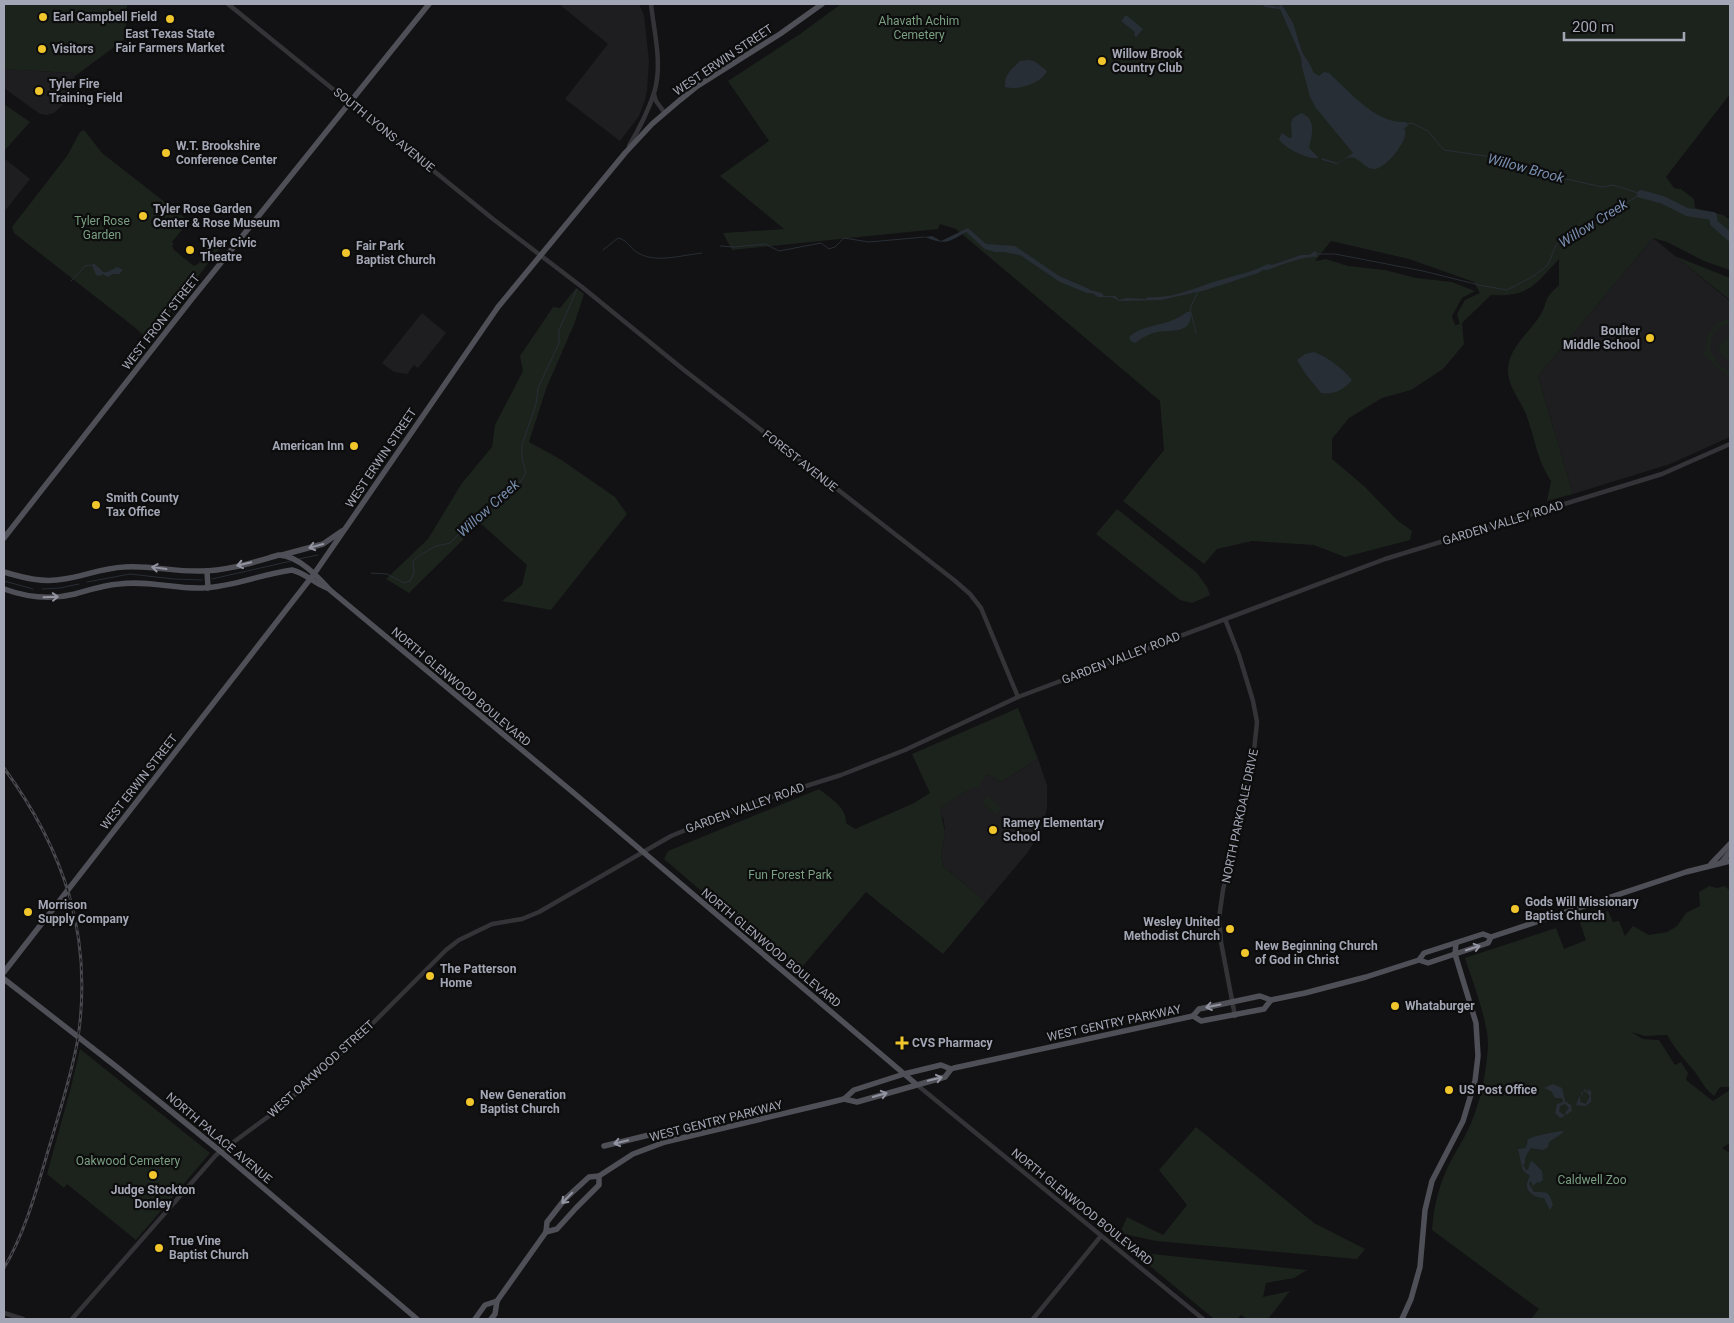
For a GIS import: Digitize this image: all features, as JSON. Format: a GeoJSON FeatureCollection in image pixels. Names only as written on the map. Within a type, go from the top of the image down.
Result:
{"type":"FeatureCollection","features":[{"type":"Feature","properties":{"kind":"main road","name":"WEST FRONT STREET"},"geometry":{"type":"LineString","coordinates":[[4,538],[197,293],[429,4]]}},
{"type":"Feature","properties":{"kind":"main road","name":"WEST ERWIN STREET"},"geometry":{"type":"LineString","coordinates":[[4,972],[312,577],[490,318],[625,153],[664,112],[696,87],[822,4]]}},
{"type":"Feature","properties":{"kind":"main road"},"geometry":{"type":"LineString","coordinates":[[4,572],[23,578],[43,581],[66,579],[105,569],[132,566],[184,571],[207,571],[229,568],[324,544],[347,526]]}},
{"type":"Feature","properties":{"kind":"main road"},"geometry":{"type":"LineString","coordinates":[[280,555],[290,557],[312,577]]}},
{"type":"Feature","properties":{"kind":"main road"},"geometry":{"type":"LineString","coordinates":[[4,589],[22,595],[49,597],[128,583],[145,583],[180,588],[208,588],[238,583],[290,570],[312,577]]}},
{"type":"Feature","properties":{"kind":"main road"},"geometry":{"type":"LineString","coordinates":[[207,571],[208,588]]}},
{"type":"Feature","properties":{"kind":"main road"},"geometry":{"type":"LineString","coordinates":[[297,571],[302,581],[298,594]]}},
{"type":"Feature","properties":{"kind":"main road","name":"NORTH GLENWOOD BOULEVARD"},"geometry":{"type":"LineString","coordinates":[[312,577],[321,579],[328,589],[644,853],[916,1084]]}},
{"type":"Feature","properties":{"kind":"main road"},"geometry":{"type":"LineString","coordinates":[[1711,865],[1730,844]]}},
{"type":"Feature","properties":{"kind":"main road"},"geometry":{"type":"LineString","coordinates":[[1720,863],[1730,852]]}},
{"type":"Feature","properties":{"kind":"main road","name":"WEST GENTRY PARKWAY"},"geometry":{"type":"LineString","coordinates":[[1419,960],[1424,953],[1456,942],[1483,934],[1491,936],[1711,865],[1730,861]]}},
{"type":"Feature","properties":{"kind":"main road","name":"WEST GENTRY PARKWAY"},"geometry":{"type":"LineString","coordinates":[[844,1099],[854,1090],[904,1074],[941,1065],[951,1068],[1192,1016],[1199,1009],[1260,996],[1270,1000],[1323,989],[1419,960],[1428,963],[1488,943],[1491,936]]}},
{"type":"Feature","properties":{"kind":"main road"},"geometry":{"type":"LineString","coordinates":[[1402,1319],[1411,1299],[1420,1267],[1425,1210],[1432,1181],[1463,1121],[1476,1081],[1478,1056],[1476,1023],[1455,954],[1456,942]]}},
{"type":"Feature","properties":{"kind":"main road","name":"NORTH PALACE AVENUE"},"geometry":{"type":"LineString","coordinates":[[4,979],[220,1151],[417,1319]]}},
{"type":"Feature","properties":{"kind":"main road","name":"WEST GENTRY PARKWAY"},"geometry":{"type":"LineString","coordinates":[[1192,1016],[1201,1021],[1236,1016],[1264,1009],[1270,1000]]}},
{"type":"Feature","properties":{"kind":"main road","name":"WEST GENTRY PARKWAY"},"geometry":{"type":"LineString","coordinates":[[491,1319],[495,1314],[497,1300],[546,1232],[547,1222],[565,1199],[589,1177],[599,1176],[633,1154],[672,1140],[844,1099],[857,1102],[945,1077],[951,1068]]}},
{"type":"Feature","properties":{"kind":"main road"},"geometry":{"type":"LineString","coordinates":[[604,1146],[649,1135],[672,1140]]}},
{"type":"Feature","properties":{"kind":"main road","name":"WEST GENTRY PARKWAY"},"geometry":{"type":"LineString","coordinates":[[546,1232],[557,1229],[600,1185],[599,1176]]}},
{"type":"Feature","properties":{"kind":"main road","name":"WEST GENTRY PARKWAY"},"geometry":{"type":"LineString","coordinates":[[475,1319],[485,1305],[497,1300]]}},
{"type":"Feature","properties":{"kind":"street","name":"SOUTH LYONS AVENUE"},"geometry":{"type":"LineString","coordinates":[[228,4],[493,220],[541,255]]}},
{"type":"Feature","properties":{"kind":"street"},"geometry":{"type":"LineString","coordinates":[[625,153],[645,117],[654,92],[657,56],[651,4]]}},
{"type":"Feature","properties":{"kind":"street"},"geometry":{"type":"LineString","coordinates":[[654,92],[656,101],[664,112]]}},
{"type":"Feature","properties":{"kind":"street","name":"FOREST AVENUE"},"geometry":{"type":"LineString","coordinates":[[541,255],[684,370],[970,594],[981,608],[1018,698]]}},
{"type":"Feature","properties":{"kind":"street","name":"GARDEN VALLEY ROAD"},"geometry":{"type":"LineString","coordinates":[[530,916],[665,840],[691,828],[755,802],[841,774],[905,750],[1018,698],[1385,559],[1662,474],[1730,444]]}},
{"type":"Feature","properties":{"kind":"street","name":"NORTH PARKDALE DRIVE"},"geometry":{"type":"LineString","coordinates":[[1225,619],[1239,655],[1253,701],[1257,722],[1254,751],[1223,890],[1219,918],[1221,942],[1236,1016]]}},
{"type":"Feature","properties":{"kind":"street","name":"WEST OAKWOOD STREET"},"geometry":{"type":"LineString","coordinates":[[72,1319],[220,1151],[274,1112],[311,1081],[436,959],[458,940],[492,924],[530,916]]}},
{"type":"Feature","properties":{"kind":"street","name":"NORTH GLENWOOD BOULEVARD"},"geometry":{"type":"LineString","coordinates":[[916,1084],[1203,1319]]}},
{"type":"Feature","properties":{"kind":"street"},"geometry":{"type":"LineString","coordinates":[[1033,1319],[1101,1236]]}},
{"type":"Feature","properties":{"kind":"street"},"geometry":{"type":"LineString","coordinates":[[4,1313],[23,1319]]}},
{"type":"Feature","properties":{"kind":"shaded area"},"geometry":{"type":"Polygon","coordinates":[[[559,4],[639,4],[644,15],[649,61],[647,90],[639,116],[620,141],[565,99],[608,44],[559,4]]]}},
{"type":"Feature","properties":{"kind":"shaded area"},"geometry":{"type":"Polygon","coordinates":[[[1262,4],[1280,7],[1278,4],[1282,5],[1293,23],[1302,52],[1314,73],[1319,76],[1324,72],[1329,73],[1374,112],[1384,118],[1406,122],[1408,126],[1404,128],[1404,139],[1384,165],[1371,169],[1351,157],[1337,164],[1322,160],[1322,158],[1338,163],[1353,153],[1316,108],[1310,97],[1301,57],[1280,9],[1265,7],[1262,4]]]}},
{"type":"Feature","properties":{"kind":"shaded area"},"geometry":{"type":"Polygon","coordinates":[[[1126,15],[1143,29],[1136,37],[1134,35],[1135,32],[1121,21],[1126,15]]]}},
{"type":"Feature","properties":{"kind":"shaded area"},"geometry":{"type":"Polygon","coordinates":[[[1020,61],[1034,61],[1047,71],[1040,79],[1029,85],[1016,88],[1005,87],[1007,75],[1011,69],[1020,61]]]}},
{"type":"Feature","properties":{"kind":"shaded area","name":"Tyler Fire Training Field"},"geometry":{"type":"Polygon","coordinates":[[[4,69],[73,73],[75,76],[68,100],[54,113],[47,115],[40,114],[4,88],[4,69]]]}},
{"type":"Feature","properties":{"kind":"shaded area"},"geometry":{"type":"Polygon","coordinates":[[[1301,113],[1311,123],[1312,133],[1309,148],[1318,158],[1308,157],[1296,152],[1285,146],[1279,139],[1282,133],[1289,138],[1292,137],[1291,123],[1293,118],[1301,113]]]}},
{"type":"Feature","properties":{"kind":"shaded area"},"geometry":{"type":"Polygon","coordinates":[[[4,158],[30,179],[4,212],[4,158]]]}},
{"type":"Feature","properties":{"kind":"shaded area"},"geometry":{"type":"Polygon","coordinates":[[[968,228],[986,244],[1015,246],[1059,276],[1090,290],[1102,293],[1104,296],[1115,296],[1119,300],[1167,296],[1185,292],[1268,264],[1272,265],[1301,255],[1309,255],[1316,251],[1317,257],[1307,257],[1206,290],[1161,300],[1119,301],[1112,297],[1098,297],[1092,293],[1087,293],[1060,282],[1020,255],[985,249],[966,232],[946,242],[942,242],[925,237],[932,236],[941,241],[968,228]]]}},
{"type":"Feature","properties":{"kind":"shaded area","name":"Boulter Middle School"},"geometry":{"type":"Polygon","coordinates":[[[1653,238],[1730,301],[1730,437],[1670,464],[1573,494],[1538,376],[1653,238]]]}},
{"type":"Feature","properties":{"kind":"shaded area"},"geometry":{"type":"Polygon","coordinates":[[[93,263],[104,272],[117,267],[123,270],[119,274],[107,277],[103,274],[99,276],[96,275],[93,263]]]}},
{"type":"Feature","properties":{"kind":"shaded area"},"geometry":{"type":"Polygon","coordinates":[[[1187,312],[1191,312],[1190,320],[1188,325],[1183,328],[1153,333],[1135,343],[1129,337],[1145,328],[1168,322],[1187,312]]]}},
{"type":"Feature","properties":{"kind":"shaded area"},"geometry":{"type":"Polygon","coordinates":[[[422,313],[446,333],[418,368],[414,365],[407,374],[394,372],[382,363],[422,313]]]}},
{"type":"Feature","properties":{"kind":"shaded area"},"geometry":{"type":"Polygon","coordinates":[[[1314,352],[1335,363],[1352,380],[1338,391],[1321,393],[1297,360],[1305,354],[1314,352]]]}},
{"type":"Feature","properties":{"kind":"shaded area","name":"Ramey Elementary School"},"geometry":{"type":"Polygon","coordinates":[[[1038,759],[1047,785],[1047,808],[1043,827],[1028,852],[986,902],[943,866],[941,855],[945,832],[944,821],[939,808],[978,785],[988,774],[1001,782],[1038,759]]]}},
{"type":"Feature","properties":{"kind":"shaded area"},"geometry":{"type":"Polygon","coordinates":[[[1553,1084],[1562,1088],[1565,1101],[1571,1105],[1572,1111],[1566,1115],[1565,1113],[1569,1108],[1565,1104],[1560,1106],[1559,1111],[1565,1116],[1560,1118],[1555,1113],[1557,1104],[1563,1102],[1562,1098],[1555,1098],[1551,1091],[1544,1088],[1553,1084]]]}},
{"type":"Feature","properties":{"kind":"shaded area"},"geometry":{"type":"Polygon","coordinates":[[[1585,1089],[1588,1092],[1587,1089],[1591,1091],[1591,1102],[1585,1106],[1576,1105],[1580,1095],[1580,1102],[1586,1104],[1590,1096],[1583,1091],[1585,1089]]]}},
{"type":"Feature","properties":{"kind":"shaded area"},"geometry":{"type":"Polygon","coordinates":[[[1561,1131],[1564,1132],[1549,1142],[1548,1147],[1543,1150],[1531,1148],[1526,1155],[1523,1165],[1528,1170],[1532,1161],[1542,1171],[1543,1180],[1533,1186],[1531,1181],[1529,1184],[1534,1192],[1545,1192],[1549,1195],[1553,1205],[1550,1210],[1544,1198],[1535,1196],[1528,1190],[1527,1183],[1530,1176],[1522,1168],[1518,1149],[1526,1148],[1528,1139],[1561,1131]]]}},
{"type":"Feature","properties":{"kind":"green space"},"geometry":{"type":"Polygon","coordinates":[[[4,4],[127,4],[125,39],[75,76],[73,73],[4,69],[4,4]]]}},
{"type":"Feature","properties":{"kind":"green space","name":"Ahavath Achim Cemetery"},"geometry":{"type":"Polygon","coordinates":[[[841,4],[1730,4],[1730,94],[1666,177],[1674,188],[1681,189],[1694,199],[1695,208],[1723,215],[1730,220],[1730,270],[1704,261],[1667,242],[1653,238],[1538,376],[1573,494],[1547,501],[1551,481],[1540,458],[1526,413],[1510,383],[1508,370],[1509,362],[1516,347],[1541,314],[1549,295],[1559,285],[1559,259],[1530,288],[1514,294],[1491,295],[1462,323],[1464,344],[1443,369],[1411,390],[1382,398],[1349,418],[1332,439],[1332,459],[1364,486],[1397,520],[1412,531],[1410,540],[1345,557],[1314,545],[1252,541],[1217,549],[1204,564],[1123,501],[1164,450],[1160,401],[956,229],[940,224],[938,229],[732,250],[723,233],[784,229],[720,176],[769,141],[728,81],[800,34],[841,4]],[[1331,241],[1315,261],[1326,259],[1348,266],[1385,270],[1416,278],[1452,282],[1475,291],[1462,298],[1452,316],[1455,325],[1460,324],[1457,314],[1465,300],[1480,293],[1474,282],[1409,259],[1331,241]]]}},
{"type":"Feature","properties":{"kind":"green space"},"geometry":{"type":"Polygon","coordinates":[[[4,104],[30,122],[4,151],[4,104]]]}},
{"type":"Feature","properties":{"kind":"green space","name":"Tyler Rose Garden"},"geometry":{"type":"Polygon","coordinates":[[[84,130],[102,153],[189,221],[172,242],[174,250],[194,266],[206,254],[209,256],[218,244],[220,248],[149,340],[14,233],[12,227],[67,156],[80,132],[84,130]]]}},
{"type":"Feature","properties":{"kind":"green space"},"geometry":{"type":"Polygon","coordinates":[[[1675,256],[1730,278],[1730,300],[1675,256]]]}},
{"type":"Feature","properties":{"kind":"green space"},"geometry":{"type":"Polygon","coordinates":[[[576,288],[584,294],[575,322],[546,389],[529,442],[560,459],[615,497],[627,514],[551,610],[502,601],[522,585],[527,565],[480,523],[409,593],[386,579],[428,539],[462,483],[492,447],[495,425],[523,371],[520,356],[553,307],[560,308],[576,288]]]}},
{"type":"Feature","properties":{"kind":"green space"},"geometry":{"type":"Polygon","coordinates":[[[1730,319],[1730,323],[1720,327],[1713,335],[1711,350],[1713,356],[1730,373],[1730,378],[1702,354],[1705,350],[1707,352],[1708,335],[1714,326],[1730,319]]]}},
{"type":"Feature","properties":{"kind":"green space"},"geometry":{"type":"Polygon","coordinates":[[[1730,334],[1730,362],[1717,350],[1730,334]]]}},
{"type":"Feature","properties":{"kind":"green space"},"geometry":{"type":"Polygon","coordinates":[[[1117,509],[1197,573],[1210,595],[1192,603],[1180,600],[1096,534],[1117,509]]]}},
{"type":"Feature","properties":{"kind":"green space","name":"Fun Forest Park"},"geometry":{"type":"Polygon","coordinates":[[[1018,708],[1038,759],[1001,782],[988,774],[979,786],[965,792],[940,808],[945,832],[941,855],[943,866],[986,902],[943,954],[866,892],[797,973],[664,859],[668,851],[819,789],[833,799],[844,812],[846,823],[855,829],[914,803],[930,793],[912,754],[1018,708]]]}},
{"type":"Feature","properties":{"kind":"green space"},"geometry":{"type":"Polygon","coordinates":[[[988,796],[1002,808],[996,815],[982,803],[988,796]]]}},
{"type":"Feature","properties":{"kind":"green space","name":"Caldwell Zoo"},"geometry":{"type":"Polygon","coordinates":[[[1709,886],[1717,888],[1725,886],[1730,891],[1730,1087],[1720,1087],[1714,1096],[1705,1087],[1667,1035],[1645,1036],[1631,1032],[1643,1039],[1659,1040],[1675,1065],[1681,1062],[1688,1073],[1686,1080],[1713,1101],[1730,1090],[1730,1143],[1722,1148],[1730,1153],[1730,1319],[1531,1319],[1539,1309],[1432,1230],[1434,1211],[1441,1183],[1471,1123],[1479,1102],[1487,1057],[1488,1037],[1486,1026],[1465,958],[1556,928],[1564,949],[1586,940],[1579,920],[1608,911],[1613,922],[1619,921],[1625,936],[1633,926],[1649,935],[1667,932],[1677,926],[1686,913],[1700,906],[1699,892],[1709,886]]]}},
{"type":"Feature","properties":{"kind":"green space","name":"Oakwood Cemetery"},"geometry":{"type":"Polygon","coordinates":[[[80,1049],[210,1153],[136,1240],[67,1184],[64,1188],[47,1174],[80,1049]]]}},
{"type":"Feature","properties":{"kind":"green space"},"geometry":{"type":"Polygon","coordinates":[[[1196,1127],[1314,1223],[1365,1249],[1357,1259],[1156,1241],[1120,1233],[1127,1217],[1163,1235],[1187,1205],[1159,1170],[1196,1127]]]}},
{"type":"Feature","properties":{"kind":"green space"},"geometry":{"type":"Polygon","coordinates":[[[1133,1252],[1307,1270],[1294,1278],[1266,1283],[1263,1297],[1290,1291],[1268,1319],[1247,1319],[1241,1315],[1237,1319],[1214,1319],[1133,1252]]]}},
{"type":"Feature","properties":{"kind":"waterway","name":"Willow Brook"},"geometry":{"type":"LineString","coordinates":[[1306,59],[1312,69]]}},
{"type":"Feature","properties":{"kind":"waterway","name":"Willow Brook"},"geometry":{"type":"LineString","coordinates":[[1406,124],[1412,123],[1428,131],[1444,150],[1499,158],[1535,172],[1602,187],[1613,185],[1641,194]]}},
{"type":"Feature","properties":{"kind":"waterway","name":"Willow Creek"},"geometry":{"type":"LineString","coordinates":[[1316,254],[1335,254],[1507,290],[1532,277],[1548,265],[1556,245],[1641,194]]}},
{"type":"Feature","properties":{"kind":"waterway","name":"Willow Creek"},"geometry":{"type":"LineString","coordinates":[[1641,194],[1663,200],[1687,212],[1713,216],[1714,223],[1730,237]]}},
{"type":"Feature","properties":{"kind":"waterway","name":"Willow Creek"},"geometry":{"type":"LineString","coordinates":[[720,246],[734,247],[765,244],[779,251],[821,243],[829,249],[835,247],[844,238],[869,242],[925,237]]}},
{"type":"Feature","properties":{"kind":"waterway","name":"Willow Creek"},"geometry":{"type":"LineString","coordinates":[[603,250],[618,238],[625,241],[636,252],[647,257],[679,257],[702,253]]}},
{"type":"Feature","properties":{"kind":"waterway"},"geometry":{"type":"LineString","coordinates":[[71,281],[85,266],[92,265]]}},
{"type":"Feature","properties":{"kind":"waterway","name":"Willow Creek"},"geometry":{"type":"LineString","coordinates":[[371,573],[387,574],[404,583],[410,581],[414,573],[413,561],[436,546],[450,543],[482,511],[520,482],[526,473],[522,458],[522,445],[536,404],[538,388],[559,343],[559,330],[577,289]]}},
{"type":"Feature","properties":{"kind":"waterway","name":"Willow Creek"},"geometry":{"type":"LineString","coordinates":[[1196,333],[1190,309],[1198,291]]}},
{"type":"Feature","properties":{"kind":"waterway","name":"Willow Creek"},"geometry":{"type":"LineString","coordinates":[[299,559],[318,555]]}},
{"type":"Feature","properties":{"kind":"waterway","name":"Willow Creek"},"geometry":{"type":"LineString","coordinates":[[212,579],[291,561]]}},
{"type":"Feature","properties":{"kind":"waterway","name":"Willow Creek"},"geometry":{"type":"LineString","coordinates":[[87,582],[130,574],[202,580]]}},
{"type":"Feature","properties":{"kind":"waterway","name":"Willow Creek"},"geometry":{"type":"LineString","coordinates":[[4,581],[33,589]]}},
{"type":"Feature","properties":{"kind":"waterway","name":"Willow Creek"},"geometry":{"type":"LineString","coordinates":[[42,589],[79,584]]}},
{"type":"Feature","properties":{"kind":"railway"},"geometry":{"type":"LineString","coordinates":[[4,768],[43,830],[58,862],[69,895],[77,929],[81,964],[82,1000],[73,1064],[62,1103],[31,1206],[19,1238],[4,1268]]}},
{"type":"Feature","properties":{"kind":"place","name":"Earl Campbell Field"},"geometry":{"type":"Point","coordinates":[43,17]}},
{"type":"Feature","properties":{"kind":"place","name":"East Texas State Fair Farmers Market"},"geometry":{"type":"Point","coordinates":[170,19]}},
{"type":"Feature","properties":{"kind":"place","name":"Visitors"},"geometry":{"type":"Point","coordinates":[42,49]}},
{"type":"Feature","properties":{"kind":"place","name":"Willow Brook Country Club"},"geometry":{"type":"Point","coordinates":[1102,61]}},
{"type":"Feature","properties":{"kind":"place","name":"Tyler Fire Training Field"},"geometry":{"type":"Point","coordinates":[39,91]}},
{"type":"Feature","properties":{"kind":"place","name":"W.T. Brookshire Conference Center"},"geometry":{"type":"Point","coordinates":[166,153]}},
{"type":"Feature","properties":{"kind":"place","name":"Tyler Rose Garden Center & Rose Museum"},"geometry":{"type":"Point","coordinates":[143,216]}},
{"type":"Feature","properties":{"kind":"place","name":"Tyler Civic Theatre"},"geometry":{"type":"Point","coordinates":[190,250]}},
{"type":"Feature","properties":{"kind":"place","name":"Fair Park Baptist Church"},"geometry":{"type":"Point","coordinates":[346,253]}},
{"type":"Feature","properties":{"kind":"place","name":"Boulter Middle School"},"geometry":{"type":"Point","coordinates":[1650,338]}},
{"type":"Feature","properties":{"kind":"place","name":"American Inn"},"geometry":{"type":"Point","coordinates":[354,446]}},
{"type":"Feature","properties":{"kind":"place","name":"Smith County Tax Office"},"geometry":{"type":"Point","coordinates":[96,505]}},
{"type":"Feature","properties":{"kind":"place","name":"Ramey Elementary School"},"geometry":{"type":"Point","coordinates":[993,830]}},
{"type":"Feature","properties":{"kind":"place","name":"Gods Will Missionary Baptist Church"},"geometry":{"type":"Point","coordinates":[1515,909]}},
{"type":"Feature","properties":{"kind":"place","name":"Morrison Supply Company"},"geometry":{"type":"Point","coordinates":[28,912]}},
{"type":"Feature","properties":{"kind":"place","name":"Wesley United Methodist Church"},"geometry":{"type":"Point","coordinates":[1230,929]}},
{"type":"Feature","properties":{"kind":"place","name":"New Beginning Church of God in Christ"},"geometry":{"type":"Point","coordinates":[1245,953]}},
{"type":"Feature","properties":{"kind":"place","name":"The Patterson Home"},"geometry":{"type":"Point","coordinates":[430,976]}},
{"type":"Feature","properties":{"kind":"place","name":"Whataburger"},"geometry":{"type":"Point","coordinates":[1395,1006]}},
{"type":"Feature","properties":{"kind":"place","name":"CVS Pharmacy"},"geometry":{"type":"Point","coordinates":[902,1043]}},
{"type":"Feature","properties":{"kind":"place","name":"US Post Office"},"geometry":{"type":"Point","coordinates":[1449,1090]}},
{"type":"Feature","properties":{"kind":"place","name":"New Generation Baptist Church"},"geometry":{"type":"Point","coordinates":[470,1102]}},
{"type":"Feature","properties":{"kind":"place","name":"Judge Stockton Donley"},"geometry":{"type":"Point","coordinates":[153,1175]}},
{"type":"Feature","properties":{"kind":"place","name":"True Vine Baptist Church"},"geometry":{"type":"Point","coordinates":[159,1248]}}]}
